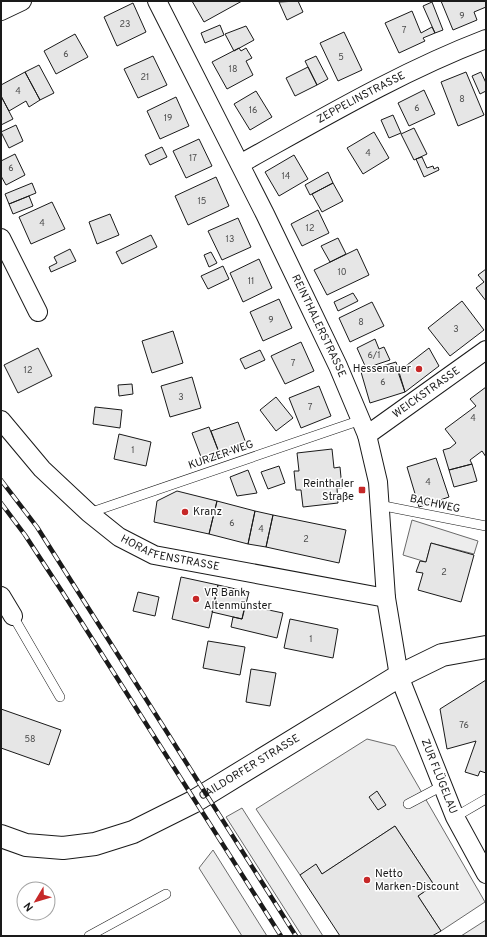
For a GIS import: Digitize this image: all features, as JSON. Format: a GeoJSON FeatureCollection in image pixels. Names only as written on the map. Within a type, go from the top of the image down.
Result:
{"type":"FeatureCollection","features":[{"type":"Feature","properties":{"kind":"main road","name":"GAILDORFER STRASSE"},"geometry":{"type":"LineString","coordinates":[[1,836],[26,845],[63,848],[95,844],[133,832],[194,802],[398,676],[442,655],[486,647]]}},
{"type":"Feature","properties":{"kind":"street"},"geometry":{"type":"LineString","coordinates":[[1,11],[22,1]]}},
{"type":"Feature","properties":{"kind":"street","name":"REINTHALERSTRASSE"},"geometry":{"type":"LineString","coordinates":[[157,1],[240,164],[338,366],[364,428],[378,482],[386,598],[398,676]]}},
{"type":"Feature","properties":{"kind":"street","name":"ZEPPELINSTRASSE"},"geometry":{"type":"LineString","coordinates":[[240,164],[367,93],[448,53],[486,39]]}},
{"type":"Feature","properties":{"kind":"street"},"geometry":{"type":"LineString","coordinates":[[1,238],[38,312]]}},
{"type":"Feature","properties":{"kind":"street","name":"WEICKSTRASSE"},"geometry":{"type":"LineString","coordinates":[[364,428],[486,350]]}},
{"type":"Feature","properties":{"kind":"street","name":"HORAFFENSTRASSE"},"geometry":{"type":"LineString","coordinates":[[1,420],[42,469],[89,513],[120,537],[154,555],[386,598]]}},
{"type":"Feature","properties":{"kind":"street"},"geometry":{"type":"LineString","coordinates":[[1,596],[13,616]]}},
{"type":"Feature","properties":{"kind":"street","name":"ZUR FLÜGELAU"},"geometry":{"type":"LineString","coordinates":[[398,676],[455,817],[486,874]]}},
{"type":"Feature","properties":{"kind":"lane","name":"KURZER WEG"},"geometry":{"type":"LineString","coordinates":[[89,513],[364,428]]}},
{"type":"Feature","properties":{"kind":"lane","name":"BACHWEG"},"geometry":{"type":"LineString","coordinates":[[379,505],[486,526]]}},
{"type":"Feature","properties":{"kind":"lane"},"geometry":{"type":"LineString","coordinates":[[13,616],[60,696]]}},
{"type":"Feature","properties":{"kind":"lane"},"geometry":{"type":"LineString","coordinates":[[408,804],[442,786]]}},
{"type":"Feature","properties":{"kind":"lane"},"geometry":{"type":"LineString","coordinates":[[455,817],[486,799]]}},
{"type":"Feature","properties":{"kind":"lane"},"geometry":{"type":"LineString","coordinates":[[88,936],[166,894]]}},
{"type":"Feature","properties":{"kind":"shaded area"},"geometry":{"type":"Polygon","coordinates":[[[412,520],[478,541],[474,554],[431,543],[426,562],[403,555],[412,520]]]}},
{"type":"Feature","properties":{"kind":"shaded area"},"geometry":{"type":"Polygon","coordinates":[[[367,739],[395,746],[485,902],[441,931],[418,896],[434,885],[395,826],[322,874],[316,865],[300,875],[256,809],[367,739]]]}},
{"type":"Feature","properties":{"kind":"shaded area"},"geometry":{"type":"Polygon","coordinates":[[[242,808],[323,936],[302,936],[226,817],[242,808]]]}},
{"type":"Feature","properties":{"kind":"shaded area"},"geometry":{"type":"Polygon","coordinates":[[[213,850],[267,936],[242,936],[199,868],[213,850]]]}},
{"type":"Feature","properties":{"kind":"shaded area"},"geometry":{"type":"Polygon","coordinates":[[[486,920],[486,936],[461,936],[486,920]]]}},
{"type":"Feature","properties":{"kind":"building"},"geometry":{"type":"Polygon","coordinates":[[[192,1],[242,1],[204,22],[192,1]]]}},
{"type":"Feature","properties":{"kind":"building"},"geometry":{"type":"Polygon","coordinates":[[[298,1],[303,12],[287,20],[279,2],[298,1]]]}},
{"type":"Feature","properties":{"kind":"building"},"geometry":{"type":"Polygon","coordinates":[[[441,1],[486,1],[486,7],[474,12],[477,20],[453,30],[441,1]]]}},
{"type":"Feature","properties":{"kind":"building"},"geometry":{"type":"Polygon","coordinates":[[[432,2],[443,30],[435,33],[423,6],[432,2]]]}},
{"type":"Feature","properties":{"kind":"building"},"geometry":{"type":"Polygon","coordinates":[[[133,3],[146,32],[117,46],[104,17],[133,3]]]}},
{"type":"Feature","properties":{"kind":"building"},"geometry":{"type":"Polygon","coordinates":[[[412,11],[421,33],[432,27],[435,33],[423,38],[425,41],[399,53],[385,23],[412,11]]]}},
{"type":"Feature","properties":{"kind":"building"},"geometry":{"type":"Polygon","coordinates":[[[220,25],[224,35],[205,43],[201,33],[220,25]]]}},
{"type":"Feature","properties":{"kind":"building"},"geometry":{"type":"Polygon","coordinates":[[[246,26],[254,40],[234,51],[225,34],[246,26]]]}},
{"type":"Feature","properties":{"kind":"building"},"geometry":{"type":"Polygon","coordinates":[[[344,32],[362,70],[338,81],[320,43],[344,32]]]}},
{"type":"Feature","properties":{"kind":"building"},"geometry":{"type":"Polygon","coordinates":[[[75,34],[88,57],[56,74],[44,51],[75,34]]]}},
{"type":"Feature","properties":{"kind":"building"},"geometry":{"type":"Polygon","coordinates":[[[239,48],[241,51],[246,48],[252,58],[246,61],[253,75],[227,89],[212,62],[239,48]]]}},
{"type":"Feature","properties":{"kind":"building"},"geometry":{"type":"Polygon","coordinates":[[[153,56],[167,85],[138,98],[124,69],[153,56]]]}},
{"type":"Feature","properties":{"kind":"building"},"geometry":{"type":"Polygon","coordinates":[[[316,56],[328,79],[317,85],[305,61],[316,56]]]}},
{"type":"Feature","properties":{"kind":"building"},"geometry":{"type":"Polygon","coordinates":[[[39,65],[54,93],[40,100],[25,72],[39,65]]]}},
{"type":"Feature","properties":{"kind":"building"},"geometry":{"type":"Polygon","coordinates":[[[308,67],[317,85],[295,96],[286,78],[308,67]]]}},
{"type":"Feature","properties":{"kind":"building"},"geometry":{"type":"Polygon","coordinates":[[[25,72],[40,100],[29,107],[26,101],[9,111],[1,96],[1,85],[25,72]]]}},
{"type":"Feature","properties":{"kind":"building"},"geometry":{"type":"Polygon","coordinates":[[[466,72],[484,115],[458,126],[441,82],[466,72]]]}},
{"type":"Feature","properties":{"kind":"building"},"geometry":{"type":"Polygon","coordinates":[[[481,72],[486,83],[486,91],[480,94],[472,76],[481,72]]]}},
{"type":"Feature","properties":{"kind":"building"},"geometry":{"type":"Polygon","coordinates":[[[424,90],[435,114],[409,126],[398,103],[424,90]]]}},
{"type":"Feature","properties":{"kind":"building"},"geometry":{"type":"Polygon","coordinates":[[[256,91],[272,117],[250,130],[234,104],[256,91]]]}},
{"type":"Feature","properties":{"kind":"building"},"geometry":{"type":"Polygon","coordinates":[[[1,96],[13,119],[1,125],[1,96]]]}},
{"type":"Feature","properties":{"kind":"building"},"geometry":{"type":"Polygon","coordinates":[[[176,97],[189,126],[160,139],[147,111],[176,97]]]}},
{"type":"Feature","properties":{"kind":"building"},"geometry":{"type":"Polygon","coordinates":[[[393,115],[401,133],[389,138],[381,120],[393,115]]]}},
{"type":"Feature","properties":{"kind":"building"},"geometry":{"type":"Polygon","coordinates":[[[16,125],[23,141],[9,148],[1,132],[16,125]]]}},
{"type":"Feature","properties":{"kind":"building"},"geometry":{"type":"Polygon","coordinates":[[[414,128],[427,154],[414,160],[401,134],[414,128]]]}},
{"type":"Feature","properties":{"kind":"building"},"geometry":{"type":"Polygon","coordinates":[[[374,132],[389,158],[363,174],[347,148],[374,132]]]}},
{"type":"Feature","properties":{"kind":"building"},"geometry":{"type":"Polygon","coordinates":[[[199,139],[212,166],[186,178],[173,151],[199,139]]]}},
{"type":"Feature","properties":{"kind":"building"},"geometry":{"type":"Polygon","coordinates":[[[162,147],[167,157],[150,165],[145,155],[162,147]]]}},
{"type":"Feature","properties":{"kind":"building"},"geometry":{"type":"Polygon","coordinates":[[[15,154],[25,175],[6,185],[1,176],[1,161],[15,154]]]}},
{"type":"Feature","properties":{"kind":"building"},"geometry":{"type":"Polygon","coordinates":[[[294,155],[308,179],[279,196],[265,172],[294,155]]]}},
{"type":"Feature","properties":{"kind":"building"},"geometry":{"type":"Polygon","coordinates":[[[422,157],[427,168],[433,166],[434,169],[438,167],[439,170],[424,177],[416,159],[422,157]]]}},
{"type":"Feature","properties":{"kind":"building"},"geometry":{"type":"Polygon","coordinates":[[[328,172],[333,183],[310,195],[305,185],[328,172]]]}},
{"type":"Feature","properties":{"kind":"building"},"geometry":{"type":"Polygon","coordinates":[[[216,177],[229,206],[188,225],[175,196],[216,177]]]}},
{"type":"Feature","properties":{"kind":"building"},"geometry":{"type":"Polygon","coordinates":[[[32,183],[36,193],[9,204],[5,194],[32,183]]]}},
{"type":"Feature","properties":{"kind":"building"},"geometry":{"type":"Polygon","coordinates":[[[333,183],[343,201],[322,212],[312,194],[333,183]]]}},
{"type":"Feature","properties":{"kind":"building"},"geometry":{"type":"Polygon","coordinates":[[[29,196],[33,206],[13,214],[9,204],[29,196]]]}},
{"type":"Feature","properties":{"kind":"building"},"geometry":{"type":"Polygon","coordinates":[[[52,202],[65,229],[31,244],[19,217],[52,202]]]}},
{"type":"Feature","properties":{"kind":"building"},"geometry":{"type":"Polygon","coordinates":[[[318,210],[329,233],[302,246],[291,224],[318,210]]]}},
{"type":"Feature","properties":{"kind":"building"},"geometry":{"type":"Polygon","coordinates":[[[110,214],[119,235],[97,244],[89,222],[110,214]]]}},
{"type":"Feature","properties":{"kind":"building"},"geometry":{"type":"Polygon","coordinates":[[[238,218],[251,247],[222,260],[208,231],[238,218]]]}},
{"type":"Feature","properties":{"kind":"building"},"geometry":{"type":"Polygon","coordinates":[[[151,235],[157,247],[122,264],[116,252],[151,235]]]}},
{"type":"Feature","properties":{"kind":"building"},"geometry":{"type":"Polygon","coordinates":[[[338,238],[346,254],[330,262],[321,246],[338,238]]]}},
{"type":"Feature","properties":{"kind":"building"},"geometry":{"type":"Polygon","coordinates":[[[70,249],[76,261],[51,272],[49,267],[57,263],[54,257],[70,249]]]}},
{"type":"Feature","properties":{"kind":"building"},"geometry":{"type":"Polygon","coordinates":[[[357,249],[369,275],[327,295],[314,270],[357,249]]]}},
{"type":"Feature","properties":{"kind":"building"},"geometry":{"type":"Polygon","coordinates":[[[211,252],[217,263],[209,267],[204,255],[211,252]]]}},
{"type":"Feature","properties":{"kind":"building"},"geometry":{"type":"Polygon","coordinates":[[[259,259],[272,288],[243,302],[230,273],[259,259]]]}},
{"type":"Feature","properties":{"kind":"building"},"geometry":{"type":"Polygon","coordinates":[[[223,266],[229,279],[208,289],[201,276],[223,266]]]}},
{"type":"Feature","properties":{"kind":"building"},"geometry":{"type":"Polygon","coordinates":[[[486,269],[486,301],[476,288],[484,282],[478,275],[486,269]]]}},
{"type":"Feature","properties":{"kind":"building"},"geometry":{"type":"Polygon","coordinates":[[[353,293],[358,301],[338,311],[334,302],[353,293]]]}},
{"type":"Feature","properties":{"kind":"building"},"geometry":{"type":"Polygon","coordinates":[[[279,299],[292,328],[263,341],[250,312],[279,299]]]}},
{"type":"Feature","properties":{"kind":"building"},"geometry":{"type":"Polygon","coordinates":[[[462,301],[484,330],[450,356],[428,328],[462,301]]]}},
{"type":"Feature","properties":{"kind":"building"},"geometry":{"type":"Polygon","coordinates":[[[372,302],[384,326],[350,342],[339,318],[372,302]]]}},
{"type":"Feature","properties":{"kind":"building"},"geometry":{"type":"Polygon","coordinates":[[[173,331],[183,363],[152,373],[142,341],[173,331]]]}},
{"type":"Feature","properties":{"kind":"building"},"geometry":{"type":"Polygon","coordinates":[[[375,339],[379,349],[384,347],[390,360],[366,368],[357,348],[375,339]]]}},
{"type":"Feature","properties":{"kind":"building"},"geometry":{"type":"Polygon","coordinates":[[[301,342],[314,371],[285,384],[271,356],[301,342]]]}},
{"type":"Feature","properties":{"kind":"building"},"geometry":{"type":"Polygon","coordinates":[[[38,348],[52,376],[18,393],[4,365],[38,348]]]}},
{"type":"Feature","properties":{"kind":"building","name":"Hessenauer"},"geometry":{"type":"Polygon","coordinates":[[[429,348],[439,366],[405,392],[398,372],[429,348]]]}},
{"type":"Feature","properties":{"kind":"building"},"geometry":{"type":"Polygon","coordinates":[[[260,350],[265,360],[245,369],[240,359],[260,350]]]}},
{"type":"Feature","properties":{"kind":"building"},"geometry":{"type":"Polygon","coordinates":[[[396,362],[405,392],[370,403],[361,372],[396,362]]]}},
{"type":"Feature","properties":{"kind":"building"},"geometry":{"type":"Polygon","coordinates":[[[192,377],[201,408],[170,417],[161,386],[192,377]]]}},
{"type":"Feature","properties":{"kind":"building"},"geometry":{"type":"Polygon","coordinates":[[[132,384],[133,394],[119,396],[118,385],[132,384]]]}},
{"type":"Feature","properties":{"kind":"building"},"geometry":{"type":"Polygon","coordinates":[[[319,386],[331,416],[301,428],[289,398],[319,386]]]}},
{"type":"Feature","properties":{"kind":"building"},"geometry":{"type":"Polygon","coordinates":[[[486,387],[486,457],[482,451],[470,460],[472,464],[449,470],[443,450],[450,448],[456,443],[445,429],[476,406],[470,399],[486,387]]]}},
{"type":"Feature","properties":{"kind":"building"},"geometry":{"type":"Polygon","coordinates":[[[276,397],[293,418],[276,431],[260,410],[276,397]]]}},
{"type":"Feature","properties":{"kind":"building"},"geometry":{"type":"Polygon","coordinates":[[[95,407],[122,410],[120,428],[93,424],[95,407]]]}},
{"type":"Feature","properties":{"kind":"building"},"geometry":{"type":"Polygon","coordinates":[[[238,422],[247,446],[220,455],[211,431],[238,422]]]}},
{"type":"Feature","properties":{"kind":"building"},"geometry":{"type":"Polygon","coordinates":[[[209,427],[220,455],[203,462],[192,433],[209,427]]]}},
{"type":"Feature","properties":{"kind":"building"},"geometry":{"type":"Polygon","coordinates":[[[119,434],[151,442],[146,466],[114,459],[119,434]]]}},
{"type":"Feature","properties":{"kind":"building"},"geometry":{"type":"Polygon","coordinates":[[[332,449],[334,468],[340,467],[342,488],[337,488],[338,503],[303,507],[301,490],[296,490],[294,471],[299,471],[297,453],[332,449]]]}},
{"type":"Feature","properties":{"kind":"building"},"geometry":{"type":"Polygon","coordinates":[[[436,458],[449,497],[419,507],[407,467],[436,458]]]}},
{"type":"Feature","properties":{"kind":"building"},"geometry":{"type":"Polygon","coordinates":[[[472,464],[477,481],[454,487],[449,470],[472,464]]]}},
{"type":"Feature","properties":{"kind":"building"},"geometry":{"type":"Polygon","coordinates":[[[279,466],[285,483],[268,489],[261,472],[279,466]]]}},
{"type":"Feature","properties":{"kind":"building"},"geometry":{"type":"Polygon","coordinates":[[[248,470],[257,493],[237,496],[230,477],[248,470]]]}},
{"type":"Feature","properties":{"kind":"building","name":"Kranz"},"geometry":{"type":"Polygon","coordinates":[[[177,491],[217,501],[209,534],[154,522],[157,501],[177,491]]]}},
{"type":"Feature","properties":{"kind":"building"},"geometry":{"type":"Polygon","coordinates":[[[217,501],[255,511],[248,544],[209,534],[217,501]]]}},
{"type":"Feature","properties":{"kind":"building"},"geometry":{"type":"Polygon","coordinates":[[[255,511],[273,515],[266,547],[248,544],[255,511]]]}},
{"type":"Feature","properties":{"kind":"building"},"geometry":{"type":"Polygon","coordinates":[[[273,515],[346,530],[339,563],[266,547],[273,515]]]}},
{"type":"Feature","properties":{"kind":"building"},"geometry":{"type":"Polygon","coordinates":[[[431,543],[474,555],[461,602],[418,590],[423,573],[416,572],[420,561],[426,562],[431,543]]]}},
{"type":"Feature","properties":{"kind":"building","name":"VR Bank Altenmünster"},"geometry":{"type":"Polygon","coordinates":[[[181,577],[218,585],[209,628],[172,619],[181,577]]]}},
{"type":"Feature","properties":{"kind":"building"},"geometry":{"type":"Polygon","coordinates":[[[218,585],[249,592],[242,619],[212,612],[218,585]]]}},
{"type":"Feature","properties":{"kind":"building"},"geometry":{"type":"Polygon","coordinates":[[[138,592],[159,597],[155,616],[133,611],[138,592]]]}},
{"type":"Feature","properties":{"kind":"building"},"geometry":{"type":"Polygon","coordinates":[[[245,605],[283,613],[277,638],[231,627],[233,617],[242,619],[245,605]]]}},
{"type":"Feature","properties":{"kind":"building"},"geometry":{"type":"Polygon","coordinates":[[[290,619],[338,629],[333,658],[284,648],[290,619]]]}},
{"type":"Feature","properties":{"kind":"building"},"geometry":{"type":"Polygon","coordinates":[[[208,641],[245,647],[240,675],[203,668],[208,641]]]}},
{"type":"Feature","properties":{"kind":"building"},"geometry":{"type":"Polygon","coordinates":[[[251,669],[276,673],[270,706],[246,702],[251,669]]]}},
{"type":"Feature","properties":{"kind":"building"},"geometry":{"type":"Polygon","coordinates":[[[486,680],[486,773],[480,771],[478,776],[465,772],[476,741],[447,749],[440,709],[486,680]]]}},
{"type":"Feature","properties":{"kind":"building"},"geometry":{"type":"Polygon","coordinates":[[[1,709],[61,730],[49,765],[1,748],[1,709]]]}},
{"type":"Feature","properties":{"kind":"building"},"geometry":{"type":"Polygon","coordinates":[[[377,791],[386,805],[378,810],[369,797],[377,791]]]}},
{"type":"Feature","properties":{"kind":"building","name":"Netto Marken-Discount"},"geometry":{"type":"Polygon","coordinates":[[[395,826],[434,885],[418,896],[441,931],[432,936],[340,936],[300,875],[316,864],[322,874],[395,826]]]}},
{"type":"Feature","properties":{"kind":"railway"},"geometry":{"type":"LineString","coordinates":[[1,480],[37,527],[296,936]]}},
{"type":"Feature","properties":{"kind":"railway"},"geometry":{"type":"LineString","coordinates":[[1,503],[25,535],[63,593],[281,936]]}},
{"type":"Feature","properties":{"kind":"place","name":"Hessenauer"},"geometry":{"type":"Point","coordinates":[419,369]}},
{"type":"Feature","properties":{"kind":"place","name":"Reinthaler Straße"},"geometry":{"type":"Point","coordinates":[362,490]}},
{"type":"Feature","properties":{"kind":"place","name":"Kranz"},"geometry":{"type":"Point","coordinates":[185,512]}},
{"type":"Feature","properties":{"kind":"place","name":"VR Bank Altenmünster"},"geometry":{"type":"Point","coordinates":[196,599]}},
{"type":"Feature","properties":{"kind":"place","name":"Netto Marken-Discount"},"geometry":{"type":"Point","coordinates":[367,880]}}]}
